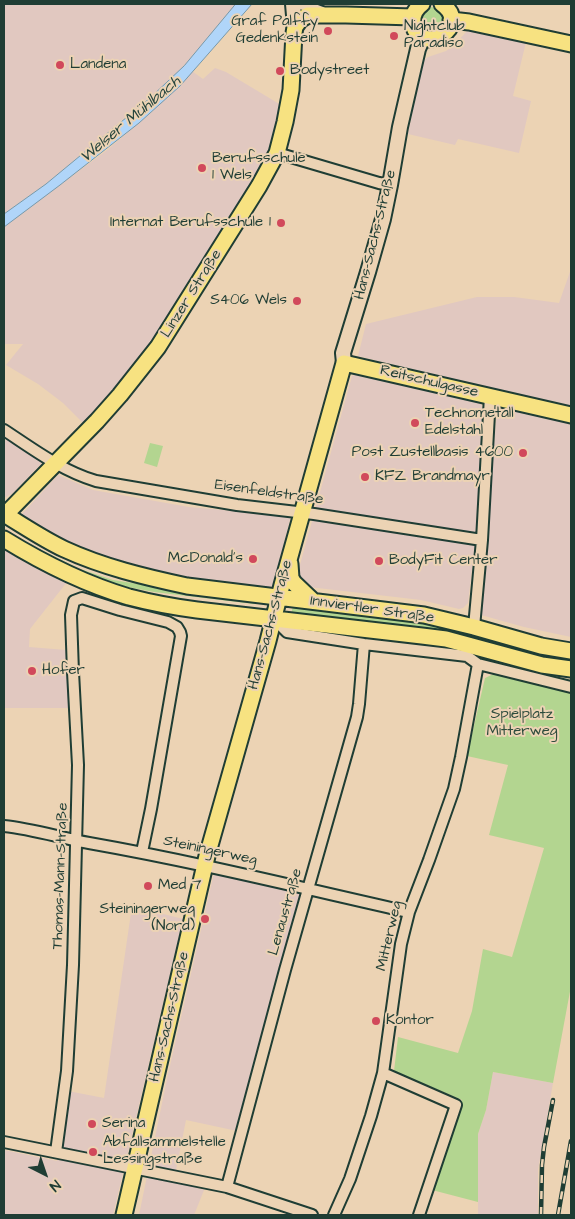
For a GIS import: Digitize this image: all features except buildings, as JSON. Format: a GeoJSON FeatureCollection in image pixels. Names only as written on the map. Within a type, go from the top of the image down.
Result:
{"type":"FeatureCollection","features":[{"type":"Feature","properties":{"kind":"main road"},"geometry":{"type":"LineString","coordinates":[[422,4],[413,17],[413,23],[418,34],[429,39],[440,37],[448,30],[451,20],[448,9],[442,4]]}},
{"type":"Feature","properties":{"kind":"main road"},"geometry":{"type":"LineString","coordinates":[[295,27],[305,9],[330,15],[413,17]]}},
{"type":"Feature","properties":{"kind":"main road"},"geometry":{"type":"LineString","coordinates":[[451,20],[469,22],[571,44]]}},
{"type":"Feature","properties":{"kind":"main road","name":"Linzer Straße"},"geometry":{"type":"LineString","coordinates":[[4,515],[120,395],[158,347],[259,186],[277,153],[285,122],[291,90],[295,27]]}},
{"type":"Feature","properties":{"kind":"main road","name":"Reitschulgasse"},"geometry":{"type":"LineString","coordinates":[[344,363],[571,415]]}},
{"type":"Feature","properties":{"kind":"main road","name":"Hans-Sachs-Straße"},"geometry":{"type":"LineString","coordinates":[[124,1215],[205,865],[344,363]]}},
{"type":"Feature","properties":{"kind":"main road","name":"Innviertler Straße"},"geometry":{"type":"LineString","coordinates":[[4,515],[66,549],[130,573],[187,586],[424,615],[540,646],[571,652]]}},
{"type":"Feature","properties":{"kind":"main road","name":"Innviertler Straße"},"geometry":{"type":"LineString","coordinates":[[4,539],[30,556],[72,576],[130,597],[161,605],[446,640],[534,663],[571,669]]}},
{"type":"Feature","properties":{"kind":"main road"},"geometry":{"type":"LineString","coordinates":[[290,557],[291,578],[313,601]]}},
{"type":"Feature","properties":{"kind":"street","name":"Linzer Straße"},"geometry":{"type":"LineString","coordinates":[[294,4],[295,27]]}},
{"type":"Feature","properties":{"kind":"street","name":"Hans-Sachs-Straße"},"geometry":{"type":"LineString","coordinates":[[344,363],[343,353],[383,219],[400,127],[418,48],[423,37]]}},
{"type":"Feature","properties":{"kind":"street"},"geometry":{"type":"LineString","coordinates":[[277,153],[390,185]]}},
{"type":"Feature","properties":{"kind":"street"},"geometry":{"type":"LineString","coordinates":[[474,627],[482,540],[490,396]]}},
{"type":"Feature","properties":{"kind":"street","name":"Eisenfeldstraße"},"geometry":{"type":"LineString","coordinates":[[4,430],[56,463],[83,477],[96,481],[237,505],[302,512],[482,540]]}},
{"type":"Feature","properties":{"kind":"street","name":"Thomas-Mann-Straße"},"geometry":{"type":"LineString","coordinates":[[56,1152],[66,1071],[73,965],[78,765],[72,615],[74,601],[82,598],[168,622],[177,627],[181,636],[152,810],[142,852]]}},
{"type":"Feature","properties":{"kind":"street"},"geometry":{"type":"LineString","coordinates":[[273,618],[287,632],[364,644],[468,656],[478,664],[571,687]]}},
{"type":"Feature","properties":{"kind":"street","name":"Lenaustraße"},"geometry":{"type":"LineString","coordinates":[[227,1187],[285,970],[357,717],[364,644]]}},
{"type":"Feature","properties":{"kind":"street","name":"Mitterweg"},"geometry":{"type":"LineString","coordinates":[[334,1215],[350,1178],[383,1073],[401,944],[409,912],[454,789],[478,664]]}},
{"type":"Feature","properties":{"kind":"street","name":"Steiningerweg"},"geometry":{"type":"LineString","coordinates":[[4,826],[19,827],[205,865],[409,912]]}},
{"type":"Feature","properties":{"kind":"street"},"geometry":{"type":"LineString","coordinates":[[383,1073],[456,1105],[418,1215]]}},
{"type":"Feature","properties":{"kind":"street"},"geometry":{"type":"LineString","coordinates":[[4,1142],[227,1187],[312,1215]]}},
{"type":"Feature","properties":{"kind":"shaded area"},"geometry":{"type":"Polygon","coordinates":[[[4,4],[236,4],[185,66],[203,79],[215,68],[226,72],[281,105],[278,124],[269,155],[254,181],[159,332],[124,380],[83,423],[63,403],[38,384],[6,365],[23,344],[4,344],[4,226],[106,151],[154,110],[145,91],[148,98],[46,184],[4,214],[4,4]]]}},
{"type":"Feature","properties":{"kind":"shaded area"},"geometry":{"type":"Polygon","coordinates":[[[467,31],[526,42],[513,96],[531,101],[519,153],[458,139],[455,145],[408,134],[423,61],[428,57],[446,51],[467,31]]]}},
{"type":"Feature","properties":{"kind":"shaded area"},"geometry":{"type":"Polygon","coordinates":[[[571,269],[571,408],[358,356],[366,324],[477,297],[514,297],[559,303],[571,269]]]}},
{"type":"Feature","properties":{"kind":"shaded area"},"geometry":{"type":"Polygon","coordinates":[[[363,372],[475,399],[481,403],[486,423],[479,530],[474,551],[468,603],[463,608],[459,609],[421,600],[309,587],[299,577],[298,572],[352,376],[363,372]]]}},
{"type":"Feature","properties":{"kind":"shaded area"},"geometry":{"type":"Polygon","coordinates":[[[500,406],[571,423],[571,637],[481,615],[485,539],[497,412],[500,406]]]}},
{"type":"Feature","properties":{"kind":"shaded area"},"geometry":{"type":"Polygon","coordinates":[[[7,438],[43,462],[13,493],[4,498],[4,443],[7,438]]]}},
{"type":"Feature","properties":{"kind":"shaded area"},"geometry":{"type":"Polygon","coordinates":[[[58,475],[93,490],[189,507],[291,516],[272,590],[199,583],[142,572],[78,549],[21,515],[58,475]]]}},
{"type":"Feature","properties":{"kind":"shaded area"},"geometry":{"type":"Polygon","coordinates":[[[4,548],[21,560],[67,582],[30,629],[29,647],[66,650],[71,708],[4,708],[4,548]]]}},
{"type":"Feature","properties":{"kind":"shaded area"},"geometry":{"type":"Polygon","coordinates":[[[214,873],[301,894],[237,1131],[186,1120],[174,1180],[204,1190],[194,1215],[139,1215],[167,1079],[214,873]]]}},
{"type":"Feature","properties":{"kind":"shaded area"},"geometry":{"type":"Polygon","coordinates":[[[132,906],[183,919],[113,1215],[4,1215],[4,1150],[57,1161],[68,1091],[104,1098],[132,906]]]}},
{"type":"Feature","properties":{"kind":"shaded area"},"geometry":{"type":"Polygon","coordinates":[[[493,1072],[553,1083],[538,1170],[538,1215],[478,1215],[478,1134],[486,1110],[493,1072]]]}},
{"type":"Feature","properties":{"kind":"green space"},"geometry":{"type":"Polygon","coordinates":[[[432,7],[442,13],[444,25],[431,34],[421,28],[419,16],[432,7]]]}},
{"type":"Feature","properties":{"kind":"green space"},"geometry":{"type":"Polygon","coordinates":[[[150,443],[163,446],[157,467],[144,463],[150,443]]]}},
{"type":"Feature","properties":{"kind":"green space"},"geometry":{"type":"Polygon","coordinates":[[[11,535],[80,569],[113,580],[261,601],[254,604],[154,592],[112,584],[82,575],[11,535]]]}},
{"type":"Feature","properties":{"kind":"green space"},"geometry":{"type":"Polygon","coordinates":[[[293,605],[404,618],[468,632],[518,648],[571,658],[571,663],[291,615],[293,605]]]}},
{"type":"Feature","properties":{"kind":"green space","name":"Spielplatz Mitterweg"},"geometry":{"type":"Polygon","coordinates":[[[498,672],[571,690],[571,986],[553,1083],[493,1072],[486,1110],[478,1134],[478,1202],[432,1190],[462,1100],[394,1071],[398,1037],[458,1053],[472,1011],[483,949],[512,957],[544,848],[489,835],[508,765],[467,756],[485,678],[498,672]]]}},
{"type":"Feature","properties":{"kind":"water","name":"Welser Mühlbach"},"geometry":{"type":"Polygon","coordinates":[[[236,4],[252,4],[180,86],[139,123],[4,227],[4,214],[46,184],[150,98],[184,66],[236,4]]]}},
{"type":"Feature","properties":{"kind":"railway"},"geometry":{"type":"LineString","coordinates":[[541,1215],[542,1165],[553,1100]]}},
{"type":"Feature","properties":{"kind":"railway"},"geometry":{"type":"LineString","coordinates":[[558,1215],[571,1141]]}},
{"type":"Feature","properties":{"kind":"place","name":"Graf Palffy Gedenkstein"},"geometry":{"type":"Point","coordinates":[328,31]}},
{"type":"Feature","properties":{"kind":"place","name":"Nightclub Paradiso"},"geometry":{"type":"Point","coordinates":[394,36]}},
{"type":"Feature","properties":{"kind":"place","name":"Landena"},"geometry":{"type":"Point","coordinates":[60,65]}},
{"type":"Feature","properties":{"kind":"place","name":"Bodystreet"},"geometry":{"type":"Point","coordinates":[280,71]}},
{"type":"Feature","properties":{"kind":"place","name":"Berufsschule 1 Wels"},"geometry":{"type":"Point","coordinates":[202,168]}},
{"type":"Feature","properties":{"kind":"place","name":"Internat Berufsschule 1"},"geometry":{"type":"Point","coordinates":[281,223]}},
{"type":"Feature","properties":{"kind":"place","name":"S406 Wels"},"geometry":{"type":"Point","coordinates":[297,301]}},
{"type":"Feature","properties":{"kind":"place","name":"Technometall Edelstahl"},"geometry":{"type":"Point","coordinates":[415,423]}},
{"type":"Feature","properties":{"kind":"place","name":"Post Zustellbasis 4600"},"geometry":{"type":"Point","coordinates":[523,453]}},
{"type":"Feature","properties":{"kind":"place","name":"KFZ Brandmayr"},"geometry":{"type":"Point","coordinates":[365,477]}},
{"type":"Feature","properties":{"kind":"place","name":"McDonald's"},"geometry":{"type":"Point","coordinates":[253,559]}},
{"type":"Feature","properties":{"kind":"place","name":"BodyFit Center"},"geometry":{"type":"Point","coordinates":[379,561]}},
{"type":"Feature","properties":{"kind":"place","name":"Hofer"},"geometry":{"type":"Point","coordinates":[32,671]}},
{"type":"Feature","properties":{"kind":"place","name":"Med 7"},"geometry":{"type":"Point","coordinates":[148,886]}},
{"type":"Feature","properties":{"kind":"place","name":"Steiningerweg (Nord)"},"geometry":{"type":"Point","coordinates":[205,919]}},
{"type":"Feature","properties":{"kind":"place","name":"Kontor"},"geometry":{"type":"Point","coordinates":[376,1021]}},
{"type":"Feature","properties":{"kind":"place","name":"Serina"},"geometry":{"type":"Point","coordinates":[92,1124]}},
{"type":"Feature","properties":{"kind":"place","name":"Abfallsammelstelle Lessingstraße"},"geometry":{"type":"Point","coordinates":[93,1152]}}]}
